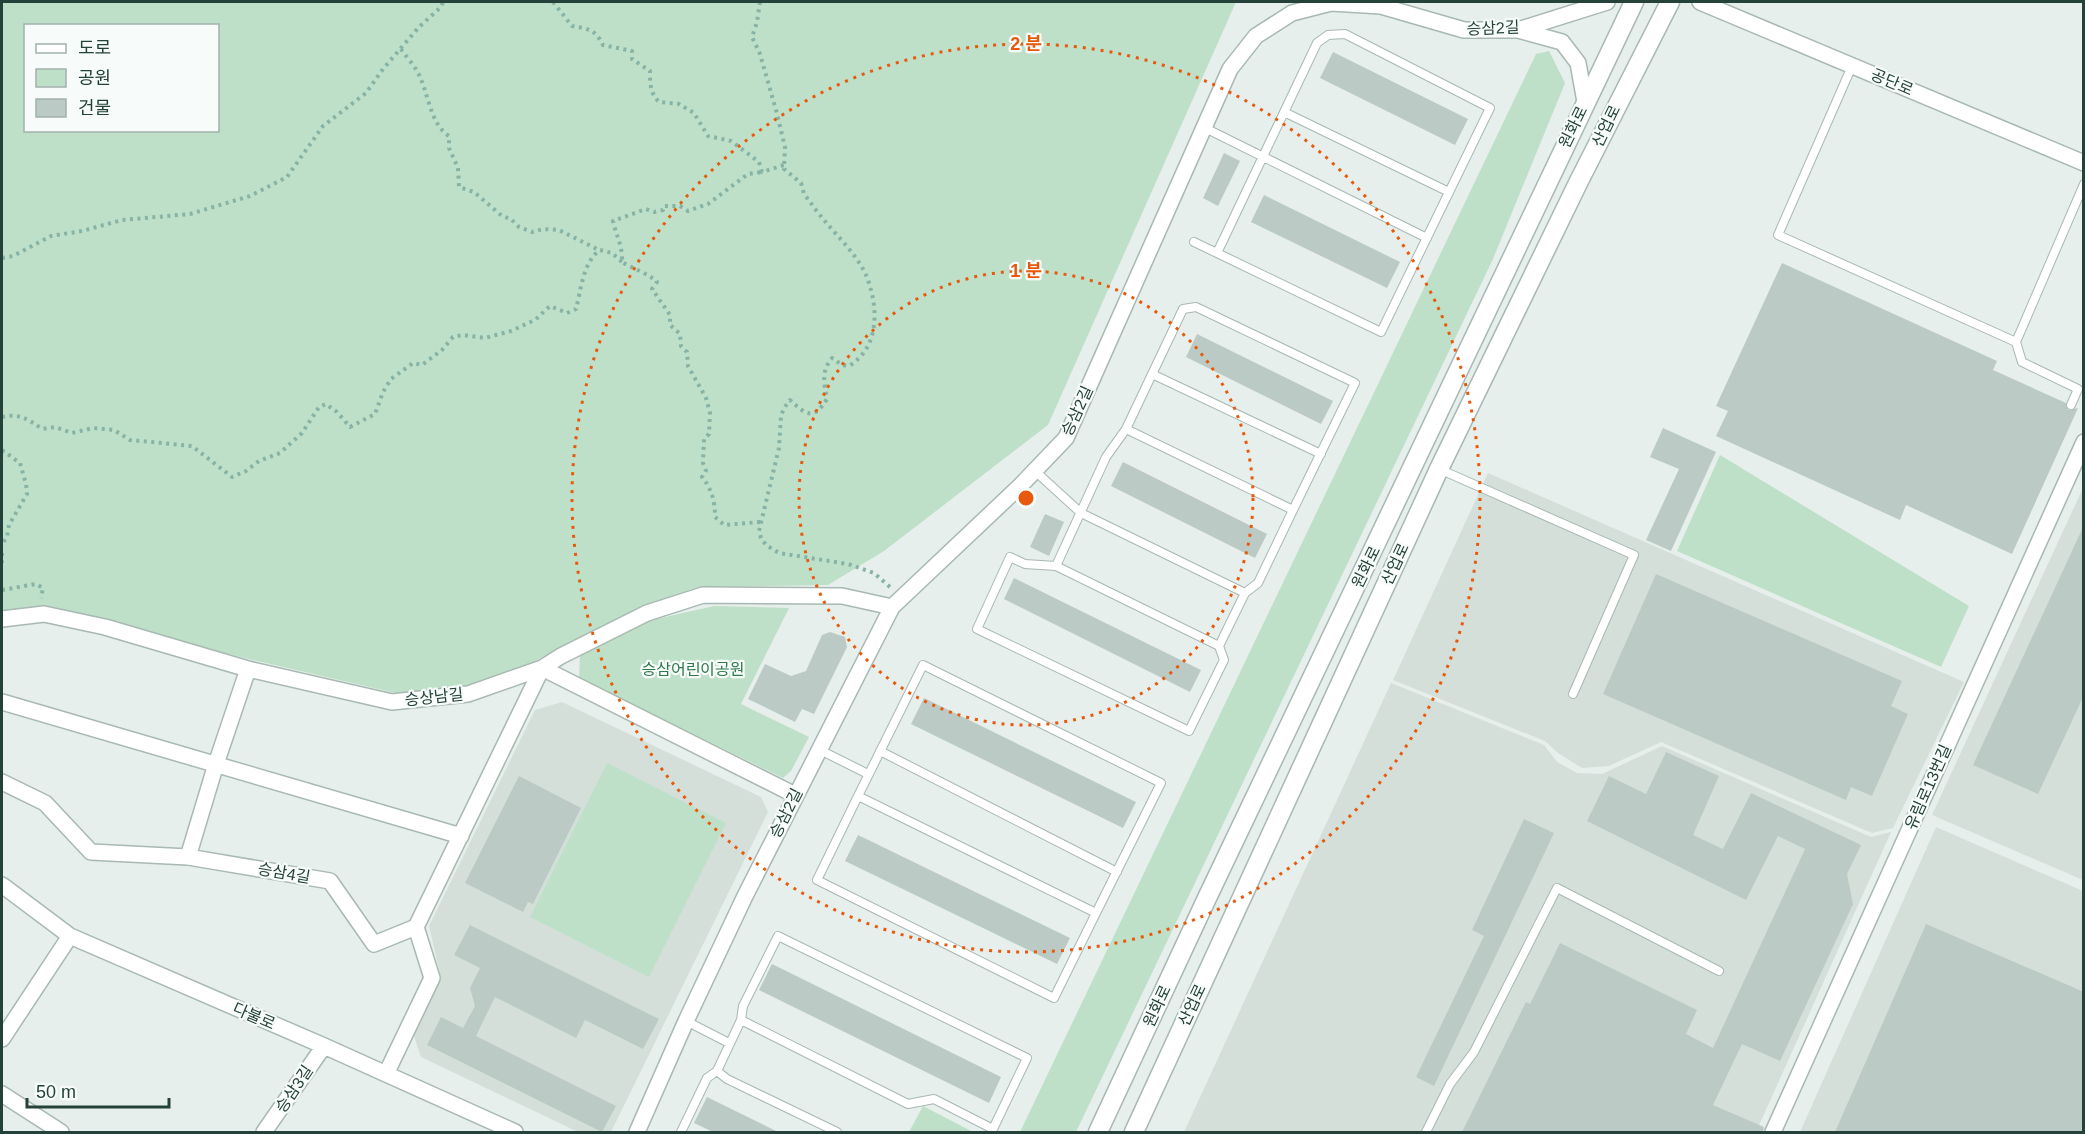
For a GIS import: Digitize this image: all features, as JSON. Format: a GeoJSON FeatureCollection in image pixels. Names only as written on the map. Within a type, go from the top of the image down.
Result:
{"type":"FeatureCollection","features":[{"type":"Feature","properties":{"kind":"street","name":"승삼2길"},"geometry":{"type":"LineString","coordinates":[[637,1132],[686,1021],[795,795],[897,601],[1035,471],[1066,438],[1230,69],[1256,36],[1292,13],[1331,3],[1381,6],[1464,30],[1518,30],[1607,2]]}},
{"type":"Feature","properties":{"kind":"street","name":"원화로"},"geometry":{"type":"LineString","coordinates":[[1098,1132],[1634,2]]}},
{"type":"Feature","properties":{"kind":"street","name":"산업로"},"geometry":{"type":"LineString","coordinates":[[1134,1132],[1439,469],[1578,183],[1670,2]]}},
{"type":"Feature","properties":{"kind":"street","name":"공단로"},"geometry":{"type":"LineString","coordinates":[[1700,2],[2084,163]]}},
{"type":"Feature","properties":{"kind":"street"},"geometry":{"type":"LineString","coordinates":[[1518,30],[1562,42],[1578,63],[1585,102]]}},
{"type":"Feature","properties":{"kind":"street","name":"유림로13번길"},"geometry":{"type":"LineString","coordinates":[[1773,1132],[2084,442]]}},
{"type":"Feature","properties":{"kind":"street","name":"승상남길"},"geometry":{"type":"LineString","coordinates":[[2,619],[44,614],[105,627],[248,669],[392,702],[468,694],[543,668],[561,656],[647,613],[703,596],[842,596],[897,601]]}},
{"type":"Feature","properties":{"kind":"street"},"geometry":{"type":"LineString","coordinates":[[386,1074],[432,978],[416,927],[543,668],[795,795]]}},
{"type":"Feature","properties":{"kind":"street"},"geometry":{"type":"LineString","coordinates":[[188,857],[248,669]]}},
{"type":"Feature","properties":{"kind":"street"},"geometry":{"type":"LineString","coordinates":[[2,702],[461,836]]}},
{"type":"Feature","properties":{"kind":"street","name":"승삼4길"},"geometry":{"type":"LineString","coordinates":[[2,783],[45,803],[91,852],[188,857],[330,881],[374,944],[416,927]]}},
{"type":"Feature","properties":{"kind":"street","name":"다불로"},"geometry":{"type":"LineString","coordinates":[[2,885],[70,936],[515,1132]]}},
{"type":"Feature","properties":{"kind":"street"},"geometry":{"type":"LineString","coordinates":[[2,1039],[70,936]]}},
{"type":"Feature","properties":{"kind":"street","name":"승삼3길"},"geometry":{"type":"LineString","coordinates":[[264,1132],[324,1046]]}},
{"type":"Feature","properties":{"kind":"street"},"geometry":{"type":"LineString","coordinates":[[2,1094],[61,1132]]}},
{"type":"Feature","properties":{"kind":"lane"},"geometry":{"type":"LineString","coordinates":[[1194,242],[1381,332],[1490,108],[1345,34],[1328,35],[1317,42],[1217,253]]}},
{"type":"Feature","properties":{"kind":"lane"},"geometry":{"type":"LineString","coordinates":[[1852,66],[1778,235],[2016,342]]}},
{"type":"Feature","properties":{"kind":"lane"},"geometry":{"type":"LineString","coordinates":[[1284,112],[1449,192]]}},
{"type":"Feature","properties":{"kind":"lane"},"geometry":{"type":"LineString","coordinates":[[1203,127],[1427,238]]}},
{"type":"Feature","properties":{"kind":"lane"},"geometry":{"type":"LineString","coordinates":[[2071,405],[2081,391],[2022,362],[2016,342],[2084,184]]}},
{"type":"Feature","properties":{"kind":"lane"},"geometry":{"type":"LineString","coordinates":[[1056,566],[1106,457],[1126,429],[1183,309],[1196,307],[1355,383],[1258,584],[1245,593],[1219,646]]}},
{"type":"Feature","properties":{"kind":"lane"},"geometry":{"type":"LineString","coordinates":[[1152,374],[1321,454]]}},
{"type":"Feature","properties":{"kind":"lane"},"geometry":{"type":"LineString","coordinates":[[1126,429],[1293,510]]}},
{"type":"Feature","properties":{"kind":"lane"},"geometry":{"type":"LineString","coordinates":[[1439,469],[1634,555],[1573,694]]}},
{"type":"Feature","properties":{"kind":"lane"},"geometry":{"type":"LineString","coordinates":[[1035,471],[1081,513],[1245,593]]}},
{"type":"Feature","properties":{"kind":"lane"},"geometry":{"type":"LineString","coordinates":[[1010,557],[1024,564],[1056,566],[1219,646],[1224,660],[1189,731],[977,629],[1010,557]]}},
{"type":"Feature","properties":{"kind":"lane"},"geometry":{"type":"LineString","coordinates":[[923,665],[1161,783],[1054,998],[817,880],[880,751],[923,665]]}},
{"type":"Feature","properties":{"kind":"lane"},"geometry":{"type":"LineString","coordinates":[[820,750],[868,774]]}},
{"type":"Feature","properties":{"kind":"lane"},"geometry":{"type":"LineString","coordinates":[[880,751],[1117,872]]}},
{"type":"Feature","properties":{"kind":"lane"},"geometry":{"type":"LineString","coordinates":[[858,796],[1096,913]]}},
{"type":"Feature","properties":{"kind":"lane"},"geometry":{"type":"LineString","coordinates":[[1426,1132],[1450,1084],[1474,1052],[1557,888],[1719,971]]}},
{"type":"Feature","properties":{"kind":"lane"},"geometry":{"type":"LineString","coordinates":[[681,1132],[707,1078],[717,1071],[741,1020],[743,1006],[778,936],[1027,1058],[993,1129],[934,1099],[908,1104],[741,1020]]}},
{"type":"Feature","properties":{"kind":"lane"},"geometry":{"type":"LineString","coordinates":[[686,1021],[729,1043]]}},
{"type":"Feature","properties":{"kind":"lane"},"geometry":{"type":"LineString","coordinates":[[717,1071],[727,1079],[837,1132]]}},
{"type":"Feature","properties":{"kind":"path"},"geometry":{"type":"LineString","coordinates":[[2,258],[13,256],[51,236],[82,231],[122,220],[190,214],[250,196],[287,177],[323,126],[366,93],[383,69],[419,27],[440,8],[442,2]]}},
{"type":"Feature","properties":{"kind":"path"},"geometry":{"type":"LineString","coordinates":[[553,2],[572,26],[589,29],[598,35],[603,45],[632,51],[632,59],[650,71],[653,97],[658,102],[679,104],[694,113],[708,136],[731,141],[759,162],[762,172]]}},
{"type":"Feature","properties":{"kind":"path"},"geometry":{"type":"LineString","coordinates":[[760,2],[752,37],[760,54],[785,147],[784,169],[801,183],[804,194],[865,274],[873,304],[875,326],[873,335],[859,360],[849,366],[842,365],[832,358],[827,364],[823,375],[827,399],[819,411],[813,414],[802,411],[790,400],[784,408],[781,416],[779,448],[759,531],[766,545],[779,553],[832,560],[874,573],[897,601]]}},
{"type":"Feature","properties":{"kind":"path"},"geometry":{"type":"LineString","coordinates":[[401,49],[420,76],[434,116],[444,133],[449,136],[449,147],[458,168],[459,187],[474,192],[519,227],[532,232],[543,229],[559,230],[600,250],[612,253],[622,262],[638,272],[651,276],[657,282],[652,289],[670,315],[670,325],[680,334],[681,346],[687,352],[688,366],[706,398],[710,421],[709,434],[704,439],[703,463],[706,471],[702,477],[712,493],[715,518],[724,525],[760,522]]}},
{"type":"Feature","properties":{"kind":"path"},"geometry":{"type":"LineString","coordinates":[[622,262],[620,242],[613,220],[646,209],[654,212],[663,210],[664,206],[680,206],[688,211],[708,204],[748,174],[784,165]]}},
{"type":"Feature","properties":{"kind":"path"},"geometry":{"type":"LineString","coordinates":[[2,417],[10,415],[26,417],[42,429],[55,427],[72,433],[93,428],[114,430],[130,440],[192,446],[232,477],[246,471],[259,461],[280,453],[302,433],[319,407],[326,404],[338,412],[350,427],[366,420],[375,414],[383,392],[392,379],[413,363],[422,365],[442,350],[453,337],[463,335],[484,338],[511,331],[535,320],[550,306],[567,313],[576,309],[586,268],[594,254],[600,250]]}},
{"type":"Feature","properties":{"kind":"path"},"geometry":{"type":"LineString","coordinates":[[2,450],[20,463],[27,495],[9,525],[7,537],[2,544]]}},
{"type":"Feature","properties":{"kind":"path"},"geometry":{"type":"LineString","coordinates":[[2,553],[2,563]]}},
{"type":"Feature","properties":{"kind":"path"},"geometry":{"type":"LineString","coordinates":[[2,590],[36,584],[43,588],[39,604],[60,618]]}},
{"type":"Feature","properties":{"kind":"shaded area"},"geometry":{"type":"Polygon","coordinates":[[[1488,473],[1964,682],[1893,828],[1872,833],[1661,742],[1609,766],[1582,768],[1558,753],[1545,741],[1393,680],[1488,473]]]}},
{"type":"Feature","properties":{"kind":"shaded area"},"geometry":{"type":"Polygon","coordinates":[[[2083,488],[2083,880],[1932,815],[2083,488]]]}},
{"type":"Feature","properties":{"kind":"shaded area"},"geometry":{"type":"Polygon","coordinates":[[[1391,683],[1544,745],[1557,762],[1577,773],[1602,774],[1662,746],[1871,837],[1891,832],[1756,1132],[1184,1132],[1391,683]]]}},
{"type":"Feature","properties":{"kind":"shaded area"},"geometry":{"type":"Polygon","coordinates":[[[562,702],[761,797],[768,812],[611,1132],[578,1132],[421,1057],[414,1036],[441,978],[429,926],[535,710],[562,702]]]}},
{"type":"Feature","properties":{"kind":"shaded area"},"geometry":{"type":"Polygon","coordinates":[[[1936,827],[2083,891],[2083,1132],[1800,1132],[1936,827]]]}},
{"type":"Feature","properties":{"kind":"green space"},"geometry":{"type":"Polygon","coordinates":[[[2,2],[1236,2],[1048,425],[884,551],[828,585],[698,587],[641,607],[529,664],[467,691],[404,695],[50,610],[2,618],[2,2]]]}},
{"type":"Feature","properties":{"kind":"green space"},"geometry":{"type":"Polygon","coordinates":[[[1549,51],[1565,83],[1493,259],[1076,1132],[1020,1132],[1536,54],[1549,51]]]}},
{"type":"Feature","properties":{"kind":"green space"},"geometry":{"type":"Polygon","coordinates":[[[1720,455],[1969,606],[1941,667],[1677,551],[1720,455]]]}},
{"type":"Feature","properties":{"kind":"green space","name":"승삼어린이공원"},"geometry":{"type":"Polygon","coordinates":[[[714,606],[789,608],[741,704],[809,737],[791,771],[783,778],[579,678],[580,653],[652,620],[714,606]]]}},
{"type":"Feature","properties":{"kind":"green space"},"geometry":{"type":"Polygon","coordinates":[[[607,763],[726,823],[649,977],[530,917],[607,763]]]}},
{"type":"Feature","properties":{"kind":"green space"},"geometry":{"type":"Polygon","coordinates":[[[923,1106],[973,1132],[909,1132],[923,1106]]]}},
{"type":"Feature","properties":{"kind":"building"},"geometry":{"type":"Polygon","coordinates":[[[1333,52],[1468,119],[1455,145],[1320,78],[1333,52]]]}},
{"type":"Feature","properties":{"kind":"building"},"geometry":{"type":"Polygon","coordinates":[[[1224,153],[1240,161],[1218,206],[1203,198],[1224,153]]]}},
{"type":"Feature","properties":{"kind":"building"},"geometry":{"type":"Polygon","coordinates":[[[1264,195],[1400,262],[1387,288],[1251,222],[1264,195]]]}},
{"type":"Feature","properties":{"kind":"building"},"geometry":{"type":"Polygon","coordinates":[[[1782,263],[1997,361],[1993,370],[2066,403],[2068,410],[2078,408],[2012,554],[1906,505],[1900,520],[1716,436],[1728,411],[1716,406],[1782,263]]]}},
{"type":"Feature","properties":{"kind":"building"},"geometry":{"type":"Polygon","coordinates":[[[1197,334],[1333,401],[1321,424],[1186,357],[1197,334]]]}},
{"type":"Feature","properties":{"kind":"building"},"geometry":{"type":"Polygon","coordinates":[[[1663,428],[1716,452],[1671,551],[1646,540],[1679,469],[1650,457],[1663,428]]]}},
{"type":"Feature","properties":{"kind":"building"},"geometry":{"type":"Polygon","coordinates":[[[1123,462],[1267,534],[1255,558],[1111,486],[1123,462]]]}},
{"type":"Feature","properties":{"kind":"building"},"geometry":{"type":"Polygon","coordinates":[[[1045,514],[1064,522],[1049,556],[1030,547],[1045,514]]]}},
{"type":"Feature","properties":{"kind":"building"},"geometry":{"type":"Polygon","coordinates":[[[2084,525],[2084,695],[2038,794],[1973,765],[2084,525]]]}},
{"type":"Feature","properties":{"kind":"building"},"geometry":{"type":"Polygon","coordinates":[[[1656,574],[1902,681],[1891,706],[1908,714],[1872,796],[1851,787],[1846,800],[1603,694],[1656,574]]]}},
{"type":"Feature","properties":{"kind":"building"},"geometry":{"type":"Polygon","coordinates":[[[1014,578],[1201,670],[1190,692],[1004,599],[1014,578]]]}},
{"type":"Feature","properties":{"kind":"building"},"geometry":{"type":"Polygon","coordinates":[[[830,632],[845,637],[847,647],[814,714],[802,709],[795,722],[748,699],[765,664],[791,676],[806,671],[822,635],[830,632]]]}},
{"type":"Feature","properties":{"kind":"building"},"geometry":{"type":"Polygon","coordinates":[[[924,698],[1136,802],[1123,828],[911,724],[924,698]]]}},
{"type":"Feature","properties":{"kind":"building"},"geometry":{"type":"Polygon","coordinates":[[[1666,752],[1719,776],[1693,835],[1723,849],[1751,793],[1861,845],[1847,874],[1853,904],[1780,1061],[1742,1044],[1713,1105],[1764,1127],[1763,1132],[1462,1132],[1526,1002],[1530,1004],[1560,943],[1697,1010],[1686,1034],[1713,1048],[1805,849],[1778,836],[1746,900],[1587,821],[1609,776],[1646,794],[1666,752]]]}},
{"type":"Feature","properties":{"kind":"building"},"geometry":{"type":"Polygon","coordinates":[[[519,776],[581,808],[533,904],[528,902],[523,912],[465,883],[519,776]]]}},
{"type":"Feature","properties":{"kind":"building"},"geometry":{"type":"Polygon","coordinates":[[[1524,819],[1554,833],[1434,1086],[1416,1077],[1484,936],[1472,930],[1524,819]]]}},
{"type":"Feature","properties":{"kind":"building"},"geometry":{"type":"Polygon","coordinates":[[[858,835],[1070,938],[1057,964],[845,861],[858,835]]]}},
{"type":"Feature","properties":{"kind":"building"},"geometry":{"type":"Polygon","coordinates":[[[1926,924],[2084,992],[2084,1132],[1835,1132],[1926,924]]]}},
{"type":"Feature","properties":{"kind":"building"},"geometry":{"type":"Polygon","coordinates":[[[470,925],[659,1019],[643,1049],[585,1020],[576,1038],[495,997],[476,1036],[616,1106],[602,1132],[427,1045],[441,1017],[463,1028],[475,1006],[470,988],[480,968],[454,955],[470,925]]]}},
{"type":"Feature","properties":{"kind":"building"},"geometry":{"type":"Polygon","coordinates":[[[772,964],[1001,1077],[989,1103],[759,990],[772,964]]]}},
{"type":"Feature","properties":{"kind":"building"},"geometry":{"type":"Polygon","coordinates":[[[707,1097],[778,1132],[713,1132],[694,1123],[707,1097]]]}}]}
